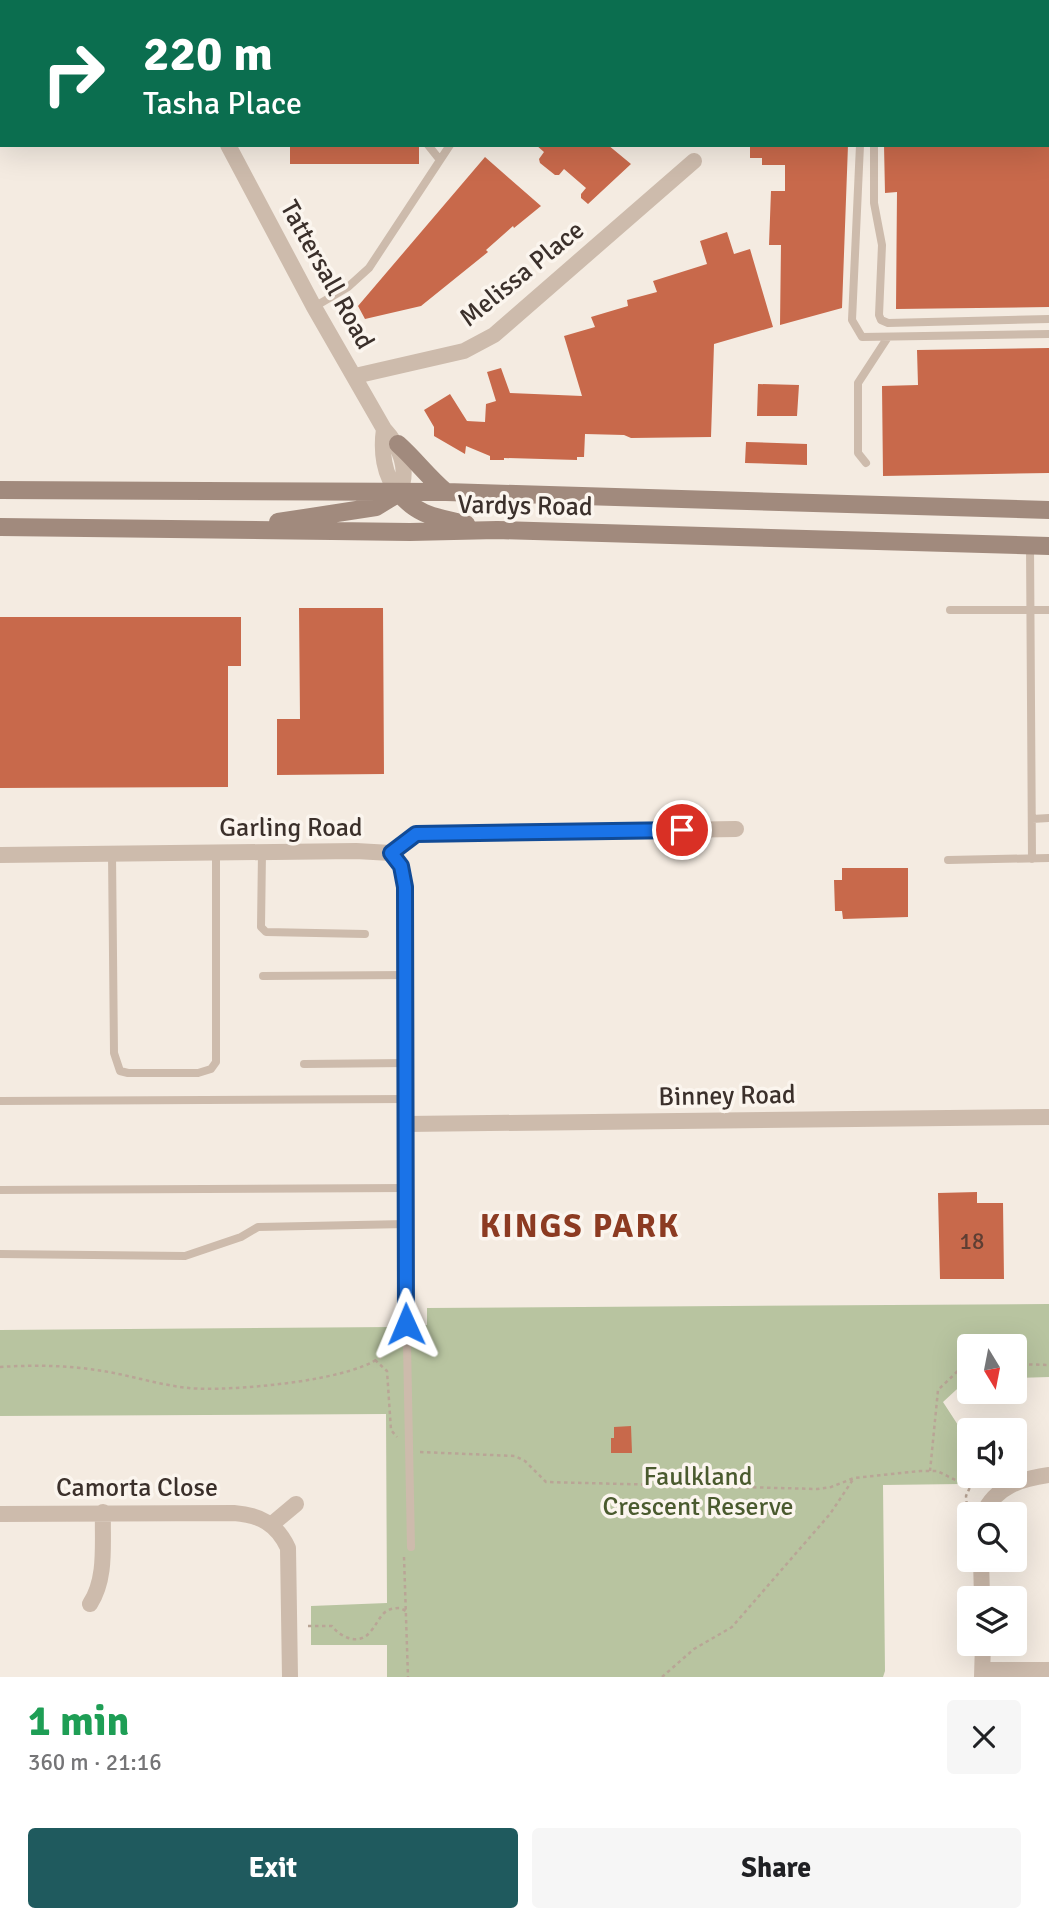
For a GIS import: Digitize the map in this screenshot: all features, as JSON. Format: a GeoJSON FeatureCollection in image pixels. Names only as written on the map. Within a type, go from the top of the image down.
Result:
{"type":"FeatureCollection","features":[{"type":"Feature","properties":{"kind":"main road"},"geometry":{"type":"LineString","coordinates":[[398,444],[413,457],[429,478],[446,492]]}},
{"type":"Feature","properties":{"kind":"main road","name":"Vardys Road"},"geometry":{"type":"LineString","coordinates":[[0,490],[446,492],[1049,510]]}},
{"type":"Feature","properties":{"kind":"main road"},"geometry":{"type":"LineString","coordinates":[[223,530],[366,509],[385,504],[399,493],[411,507],[425,514],[496,530]]}},
{"type":"Feature","properties":{"kind":"main road","name":"Vardys Road"},"geometry":{"type":"LineString","coordinates":[[0,527],[410,532],[496,530],[1049,546]]}},
{"type":"Feature","properties":{"kind":"street","name":"Tattersall Road"},"geometry":{"type":"LineString","coordinates":[[229,147],[314,307],[384,429],[398,444]]}},
{"type":"Feature","properties":{"kind":"street","name":"Melissa Place"},"geometry":{"type":"LineString","coordinates":[[355,376],[464,351],[494,335],[694,161]]}},
{"type":"Feature","properties":{"kind":"street","name":"Tattersall Road"},"geometry":{"type":"LineString","coordinates":[[384,429],[382,446],[389,483],[399,493]]}},
{"type":"Feature","properties":{"kind":"street"},"geometry":{"type":"LineString","coordinates":[[398,444],[405,481],[399,493]]}},
{"type":"Feature","properties":{"kind":"street"},"geometry":{"type":"LineString","coordinates":[[391,853],[416,834],[736,829]]}},
{"type":"Feature","properties":{"kind":"street","name":"Garling Road"},"geometry":{"type":"LineString","coordinates":[[0,855],[356,851],[391,853],[401,866],[405,887],[406,1293]]}},
{"type":"Feature","properties":{"kind":"street","name":"Binney Road"},"geometry":{"type":"LineString","coordinates":[[406,1124],[1049,1117]]}},
{"type":"Feature","properties":{"kind":"street"},"geometry":{"type":"LineString","coordinates":[[990,1502],[1009,1486],[1027,1478],[1049,1475]]}},
{"type":"Feature","properties":{"kind":"street"},"geometry":{"type":"LineString","coordinates":[[290,1677],[288,1548],[282,1536],[271,1525],[296,1504]]}},
{"type":"Feature","properties":{"kind":"street"},"geometry":{"type":"LineString","coordinates":[[90,1604],[101,1576],[103,1512]]}},
{"type":"Feature","properties":{"kind":"street","name":"Camorta Close"},"geometry":{"type":"LineString","coordinates":[[0,1514],[234,1513],[252,1514],[271,1525]]}},
{"type":"Feature","properties":{"kind":"street"},"geometry":{"type":"LineString","coordinates":[[983,1656],[982,1674],[1049,1670]]}},
{"type":"Feature","properties":{"kind":"lane"},"geometry":{"type":"LineString","coordinates":[[430,147],[440,160]]}},
{"type":"Feature","properties":{"kind":"lane"},"geometry":{"type":"LineString","coordinates":[[314,307],[348,287],[369,268],[449,147]]}},
{"type":"Feature","properties":{"kind":"lane"},"geometry":{"type":"LineString","coordinates":[[860,147],[852,320],[862,337],[1049,334]]}},
{"type":"Feature","properties":{"kind":"lane"},"geometry":{"type":"LineString","coordinates":[[874,147],[874,203],[882,246],[881,320],[888,323],[1049,319]]}},
{"type":"Feature","properties":{"kind":"lane"},"geometry":{"type":"LineString","coordinates":[[866,463],[858,453],[858,383],[888,337]]}},
{"type":"Feature","properties":{"kind":"lane"},"geometry":{"type":"LineString","coordinates":[[1030,545],[1032,859]]}},
{"type":"Feature","properties":{"kind":"lane"},"geometry":{"type":"LineString","coordinates":[[950,610],[1049,610]]}},
{"type":"Feature","properties":{"kind":"lane"},"geometry":{"type":"LineString","coordinates":[[1032,818],[1049,818]]}},
{"type":"Feature","properties":{"kind":"lane"},"geometry":{"type":"LineString","coordinates":[[112,853],[116,1065],[120,1071],[128,1073],[198,1073],[211,1069],[216,1062],[216,852]]}},
{"type":"Feature","properties":{"kind":"lane"},"geometry":{"type":"LineString","coordinates":[[262,852],[259,916],[261,927],[266,932],[365,934]]}},
{"type":"Feature","properties":{"kind":"lane"},"geometry":{"type":"LineString","coordinates":[[948,860],[1049,858]]}},
{"type":"Feature","properties":{"kind":"lane"},"geometry":{"type":"LineString","coordinates":[[263,976],[406,975]]}},
{"type":"Feature","properties":{"kind":"lane"},"geometry":{"type":"LineString","coordinates":[[304,1064],[406,1063]]}},
{"type":"Feature","properties":{"kind":"lane"},"geometry":{"type":"LineString","coordinates":[[0,1101],[406,1099]]}},
{"type":"Feature","properties":{"kind":"lane"},"geometry":{"type":"LineString","coordinates":[[0,1189],[406,1188]]}},
{"type":"Feature","properties":{"kind":"lane"},"geometry":{"type":"LineString","coordinates":[[0,1254],[185,1256],[241,1237],[258,1227],[406,1224]]}},
{"type":"Feature","properties":{"kind":"lane"},"geometry":{"type":"LineString","coordinates":[[406,1293],[408,1546]]}},
{"type":"Feature","properties":{"kind":"path"},"geometry":{"type":"LineString","coordinates":[[0,1367],[95,1370],[187,1388],[244,1389],[330,1376],[375,1360],[385,1352],[393,1322],[406,1324]]}},
{"type":"Feature","properties":{"kind":"path"},"geometry":{"type":"LineString","coordinates":[[375,1360],[387,1371],[391,1430],[402,1444],[402,1452],[515,1456],[525,1461],[546,1482],[817,1489],[854,1478],[937,1471],[970,1487],[966,1502]]}},
{"type":"Feature","properties":{"kind":"path"},"geometry":{"type":"LineString","coordinates":[[1027,1364],[1049,1365]]}},
{"type":"Feature","properties":{"kind":"path"},"geometry":{"type":"LineString","coordinates":[[930,1471],[938,1390],[957,1372]]}},
{"type":"Feature","properties":{"kind":"path"},"geometry":{"type":"LineString","coordinates":[[662,1677],[694,1649],[732,1627],[830,1514],[854,1478]]}},
{"type":"Feature","properties":{"kind":"path"},"geometry":{"type":"LineString","coordinates":[[408,1546],[408,1677]]}},
{"type":"Feature","properties":{"kind":"path"},"geometry":{"type":"LineString","coordinates":[[308,1626],[332,1626],[344,1636],[358,1639],[370,1633],[380,1615],[386,1611],[400,1608],[406,1611]]}},
{"type":"Feature","properties":{"kind":"green space","name":"Faulkland Crescent Reserve"},"geometry":{"type":"Polygon","coordinates":[[[1049,1304],[1049,1377],[1027,1378],[1027,1334],[957,1334],[957,1389],[943,1402],[957,1424],[957,1484],[883,1485],[883,1677],[387,1677],[387,1645],[311,1645],[311,1606],[387,1603],[386,1414],[0,1416],[0,1330],[394,1327],[427,1325],[427,1308],[1049,1304]]]}},
{"type":"Feature","properties":{"kind":"building"},"geometry":{"type":"Polygon","coordinates":[[[290,147],[419,147],[419,164],[290,164],[290,147]]]}},
{"type":"Feature","properties":{"kind":"building"},"geometry":{"type":"Polygon","coordinates":[[[538,147],[610,147],[631,164],[588,204],[581,198],[586,188],[564,169],[559,175],[555,175],[540,163],[539,159],[544,152],[538,147]]]}},
{"type":"Feature","properties":{"kind":"building"},"geometry":{"type":"Polygon","coordinates":[[[750,147],[848,147],[842,308],[780,325],[781,245],[769,245],[771,191],[785,191],[785,165],[762,165],[762,158],[750,158],[750,147]]]}},
{"type":"Feature","properties":{"kind":"building"},"geometry":{"type":"Polygon","coordinates":[[[884,147],[1049,147],[1049,307],[896,309],[897,192],[885,193],[884,147]]]}},
{"type":"Feature","properties":{"kind":"building"},"geometry":{"type":"Polygon","coordinates":[[[485,157],[541,206],[514,228],[513,226],[486,250],[488,252],[421,306],[365,319],[358,306],[485,157]]]}},
{"type":"Feature","properties":{"kind":"building"},"geometry":{"type":"Polygon","coordinates":[[[727,232],[734,254],[750,249],[773,327],[714,344],[711,437],[631,438],[624,435],[585,434],[584,457],[577,457],[577,460],[490,460],[490,456],[466,446],[465,454],[434,436],[434,427],[424,410],[450,394],[467,421],[485,422],[486,404],[496,401],[487,372],[501,368],[510,393],[582,396],[564,336],[595,327],[591,317],[628,306],[627,300],[657,292],[653,281],[707,264],[700,241],[727,232]]]}},
{"type":"Feature","properties":{"kind":"building"},"geometry":{"type":"Polygon","coordinates":[[[1049,348],[1049,473],[883,476],[882,386],[918,385],[917,350],[1049,348]]]}},
{"type":"Feature","properties":{"kind":"building"},"geometry":{"type":"Polygon","coordinates":[[[758,384],[799,385],[797,416],[757,416],[758,384]]]}},
{"type":"Feature","properties":{"kind":"building"},"geometry":{"type":"Polygon","coordinates":[[[746,442],[807,444],[807,465],[745,463],[746,442]]]}},
{"type":"Feature","properties":{"kind":"building"},"geometry":{"type":"Polygon","coordinates":[[[299,608],[383,608],[384,774],[277,775],[277,719],[300,719],[299,608]]]}},
{"type":"Feature","properties":{"kind":"building"},"geometry":{"type":"Polygon","coordinates":[[[0,617],[241,617],[241,666],[228,666],[228,787],[0,788],[0,617]]]}},
{"type":"Feature","properties":{"kind":"building"},"geometry":{"type":"Polygon","coordinates":[[[842,868],[908,868],[908,917],[843,919],[842,911],[835,911],[834,880],[842,880],[842,868]]]}},
{"type":"Feature","properties":{"kind":"building"},"geometry":{"type":"Polygon","coordinates":[[[977,1192],[977,1203],[1003,1203],[1004,1279],[940,1279],[938,1193],[977,1192]]]}},
{"type":"Feature","properties":{"kind":"building"},"geometry":{"type":"Polygon","coordinates":[[[631,1426],[632,1453],[611,1453],[614,1427],[631,1426]]]}},
{"type":"Feature","properties":{"kind":"district","name":"KINGS PARK"},"geometry":{"type":"Point","coordinates":[580,1226]}},
{"type":"Feature","properties":{"kind":"route"},"geometry":{"type":"LineString","coordinates":[[406,1324],[405,887],[401,866],[391,853],[416,834],[682,830]]}}]}
